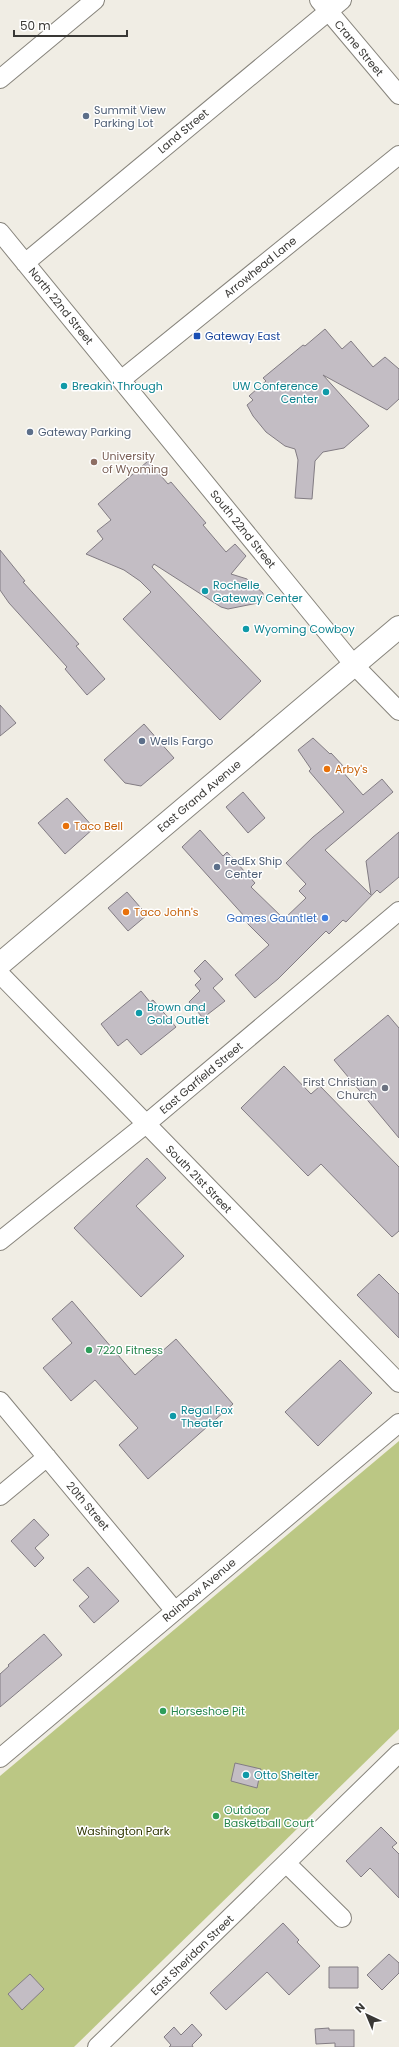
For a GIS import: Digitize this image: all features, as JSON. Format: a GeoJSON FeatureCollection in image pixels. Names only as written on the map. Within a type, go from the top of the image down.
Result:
{"type":"FeatureCollection","features":[{"type":"Feature","properties":{"kind":"main road","name":"East Grand Avenue"},"geometry":{"type":"LineString","coordinates":[[0,964],[399,627]]}},
{"type":"Feature","properties":{"kind":"street"},"geometry":{"type":"LineString","coordinates":[[0,79],[95,0]]}},
{"type":"Feature","properties":{"kind":"street","name":"Crane Street"},"geometry":{"type":"LineString","coordinates":[[330,4],[399,95]]}},
{"type":"Feature","properties":{"kind":"street","name":"Land Street"},"geometry":{"type":"LineString","coordinates":[[25,263],[330,4]]}},
{"type":"Feature","properties":{"kind":"street","name":"Arrowhead Lane"},"geometry":{"type":"LineString","coordinates":[[121,380],[399,154]]}},
{"type":"Feature","properties":{"kind":"street","name":"North 22nd Street"},"geometry":{"type":"LineString","coordinates":[[0,232],[121,380]]}},
{"type":"Feature","properties":{"kind":"street","name":"South 22nd Street"},"geometry":{"type":"LineString","coordinates":[[121,380],[354,665],[399,711]]}},
{"type":"Feature","properties":{"kind":"street","name":"East Garfield Street"},"geometry":{"type":"LineString","coordinates":[[0,1241],[146,1124],[399,911]]}},
{"type":"Feature","properties":{"kind":"street","name":"South 21st Street"},"geometry":{"type":"LineString","coordinates":[[0,974],[399,1383]]}},
{"type":"Feature","properties":{"kind":"street","name":"20th Street"},"geometry":{"type":"LineString","coordinates":[[0,1401],[176,1610]]}},
{"type":"Feature","properties":{"kind":"street","name":"Rainbow Avenue"},"geometry":{"type":"LineString","coordinates":[[0,1758],[399,1423]]}},
{"type":"Feature","properties":{"kind":"street"},"geometry":{"type":"LineString","coordinates":[[0,1496],[47,1457]]}},
{"type":"Feature","properties":{"kind":"street","name":"East Sheridan Street"},"geometry":{"type":"LineString","coordinates":[[104,2045],[286,1863],[399,1753]]}},
{"type":"Feature","properties":{"kind":"street"},"geometry":{"type":"LineString","coordinates":[[286,1863],[342,1918]]}},
{"type":"Feature","properties":{"kind":"green space","name":"Washington Park"},"geometry":{"type":"Polygon","coordinates":[[[399,1441],[399,1729],[74,2047],[0,2047],[0,1776],[399,1441]]]}},
{"type":"Feature","properties":{"kind":"building","name":"UW Conference Center"},"geometry":{"type":"Polygon","coordinates":[[[325,329],[342,349],[351,341],[373,367],[385,357],[399,369],[399,399],[387,410],[323,375],[369,426],[344,448],[323,452],[315,461],[312,499],[295,498],[298,460],[295,449],[285,446],[266,432],[253,416],[247,405],[253,400],[249,396],[266,381],[263,378],[325,329]]]}},
{"type":"Feature","properties":{"kind":"building","name":"Rochelle Gateway Center"},"geometry":{"type":"Polygon","coordinates":[[[148,461],[168,484],[171,482],[206,523],[203,525],[226,552],[235,544],[246,556],[231,574],[247,579],[263,593],[263,598],[258,603],[228,609],[221,607],[154,564],[152,567],[261,681],[220,720],[123,619],[151,592],[140,581],[124,570],[86,554],[103,539],[97,531],[111,520],[98,504],[148,461]]]}},
{"type":"Feature","properties":{"kind":"building"},"geometry":{"type":"Polygon","coordinates":[[[0,550],[25,581],[23,582],[79,644],[76,646],[105,679],[87,695],[65,669],[67,667],[9,603],[0,590],[0,550]]]}},
{"type":"Feature","properties":{"kind":"building"},"geometry":{"type":"Polygon","coordinates":[[[0,705],[16,723],[0,736],[0,705]]]}},
{"type":"Feature","properties":{"kind":"building","name":"Wells Fargo"},"geometry":{"type":"Polygon","coordinates":[[[144,724],[174,758],[141,786],[125,783],[104,760],[144,724]]]}},
{"type":"Feature","properties":{"kind":"building"},"geometry":{"type":"Polygon","coordinates":[[[313,738],[330,754],[331,753],[345,768],[342,771],[363,795],[382,779],[393,792],[325,850],[371,895],[366,861],[399,832],[399,877],[380,893],[377,890],[346,922],[343,920],[329,934],[326,931],[278,979],[255,998],[235,975],[269,945],[243,919],[245,917],[182,847],[200,830],[223,856],[227,852],[255,883],[251,887],[284,919],[306,898],[299,891],[306,884],[286,863],[313,837],[344,812],[309,771],[311,769],[298,750],[313,738]]]}},
{"type":"Feature","properties":{"kind":"building"},"geometry":{"type":"Polygon","coordinates":[[[243,792],[265,818],[248,833],[226,807],[243,792]]]}},
{"type":"Feature","properties":{"kind":"building","name":"Taco Bell"},"geometry":{"type":"Polygon","coordinates":[[[67,798],[94,828],[65,854],[38,823],[67,798]]]}},
{"type":"Feature","properties":{"kind":"building"},"geometry":{"type":"Polygon","coordinates":[[[127,892],[147,915],[128,931],[108,908],[127,892]]]}},
{"type":"Feature","properties":{"kind":"building"},"geometry":{"type":"Polygon","coordinates":[[[205,960],[223,979],[213,988],[225,1001],[203,1018],[189,1002],[200,991],[195,985],[201,979],[194,971],[205,960]]]}},
{"type":"Feature","properties":{"kind":"building","name":"Brown and Gold Outlet"},"geometry":{"type":"Polygon","coordinates":[[[141,991],[150,1002],[153,1000],[176,1027],[141,1055],[127,1039],[118,1046],[101,1024],[141,991]]]}},
{"type":"Feature","properties":{"kind":"building"},"geometry":{"type":"Polygon","coordinates":[[[388,1015],[399,1028],[399,1138],[334,1060],[388,1015]]]}},
{"type":"Feature","properties":{"kind":"building"},"geometry":{"type":"Polygon","coordinates":[[[284,1066],[311,1094],[320,1086],[399,1167],[399,1231],[392,1237],[321,1164],[308,1176],[241,1108],[284,1066]]]}},
{"type":"Feature","properties":{"kind":"building"},"geometry":{"type":"Polygon","coordinates":[[[147,1158],[166,1178],[136,1206],[184,1256],[141,1297],[74,1228],[147,1158]]]}},
{"type":"Feature","properties":{"kind":"building"},"geometry":{"type":"Polygon","coordinates":[[[379,1274],[399,1294],[399,1338],[357,1295],[379,1274]]]}},
{"type":"Feature","properties":{"kind":"building","name":"Regal Fox Theater"},"geometry":{"type":"Polygon","coordinates":[[[72,1301],[135,1375],[176,1339],[233,1404],[148,1479],[119,1445],[138,1428],[95,1380],[71,1401],[43,1368],[72,1343],[52,1319],[72,1301]]]}},
{"type":"Feature","properties":{"kind":"building"},"geometry":{"type":"Polygon","coordinates":[[[340,1360],[372,1393],[318,1446],[285,1412],[340,1360]]]}},
{"type":"Feature","properties":{"kind":"building"},"geometry":{"type":"Polygon","coordinates":[[[34,1519],[49,1535],[35,1548],[44,1558],[35,1567],[11,1541],[34,1519]]]}},
{"type":"Feature","properties":{"kind":"building"},"geometry":{"type":"Polygon","coordinates":[[[88,1567],[119,1601],[94,1623],[79,1606],[89,1597],[73,1580],[88,1567]]]}},
{"type":"Feature","properties":{"kind":"building"},"geometry":{"type":"Polygon","coordinates":[[[44,1634],[62,1655],[0,1707],[0,1674],[9,1666],[8,1665],[44,1634]]]}},
{"type":"Feature","properties":{"kind":"building","name":"Otto Shelter"},"geometry":{"type":"Polygon","coordinates":[[[235,1763],[261,1769],[257,1788],[231,1781],[235,1763]]]}},
{"type":"Feature","properties":{"kind":"building"},"geometry":{"type":"Polygon","coordinates":[[[381,1827],[397,1843],[392,1847],[399,1854],[399,1898],[370,1868],[361,1877],[346,1861],[381,1827]]]}},
{"type":"Feature","properties":{"kind":"building"},"geometry":{"type":"Polygon","coordinates":[[[283,1923],[299,1940],[297,1942],[320,1966],[289,1995],[267,1972],[226,2010],[210,1993],[283,1923]]]}},
{"type":"Feature","properties":{"kind":"building"},"geometry":{"type":"Polygon","coordinates":[[[389,1954],[399,1963],[399,1973],[382,1990],[367,1975],[389,1954]]]}},
{"type":"Feature","properties":{"kind":"building"},"geometry":{"type":"Polygon","coordinates":[[[329,1967],[358,1967],[358,1988],[329,1988],[329,1967]]]}},
{"type":"Feature","properties":{"kind":"building"},"geometry":{"type":"Polygon","coordinates":[[[30,1974],[44,1989],[22,2010],[8,1994],[30,1974]]]}},
{"type":"Feature","properties":{"kind":"building"},"geometry":{"type":"Polygon","coordinates":[[[192,2024],[202,2035],[192,2045],[193,2047],[169,2047],[171,2045],[164,2037],[174,2027],[181,2035],[192,2024]]]}},
{"type":"Feature","properties":{"kind":"building"},"geometry":{"type":"Polygon","coordinates":[[[329,2028],[329,2030],[354,2030],[354,2047],[335,2047],[335,2043],[316,2044],[315,2029],[329,2028]]]}},
{"type":"Feature","properties":{"kind":"place","name":"Summit View Parking Lot"},"geometry":{"type":"Point","coordinates":[86,116]}},
{"type":"Feature","properties":{"kind":"place","name":"Gateway East"},"geometry":{"type":"Point","coordinates":[197,336]}},
{"type":"Feature","properties":{"kind":"place","name":"Breakin' Through"},"geometry":{"type":"Point","coordinates":[64,386]}},
{"type":"Feature","properties":{"kind":"place","name":"UW Conference Center"},"geometry":{"type":"Point","coordinates":[326,392]}},
{"type":"Feature","properties":{"kind":"place","name":"Gateway Parking"},"geometry":{"type":"Point","coordinates":[30,432]}},
{"type":"Feature","properties":{"kind":"place","name":"University of Wyoming"},"geometry":{"type":"Point","coordinates":[94,462]}},
{"type":"Feature","properties":{"kind":"place","name":"Rochelle Gateway Center"},"geometry":{"type":"Point","coordinates":[205,591]}},
{"type":"Feature","properties":{"kind":"place","name":"Wyoming Cowboy"},"geometry":{"type":"Point","coordinates":[246,629]}},
{"type":"Feature","properties":{"kind":"place","name":"Wells Fargo"},"geometry":{"type":"Point","coordinates":[142,741]}},
{"type":"Feature","properties":{"kind":"place","name":"Arby's"},"geometry":{"type":"Point","coordinates":[327,769]}},
{"type":"Feature","properties":{"kind":"place","name":"Taco Bell"},"geometry":{"type":"Point","coordinates":[66,826]}},
{"type":"Feature","properties":{"kind":"place","name":"FedEx Ship Center"},"geometry":{"type":"Point","coordinates":[217,867]}},
{"type":"Feature","properties":{"kind":"place","name":"Taco John's"},"geometry":{"type":"Point","coordinates":[126,912]}},
{"type":"Feature","properties":{"kind":"place","name":"Games Gauntlet"},"geometry":{"type":"Point","coordinates":[325,918]}},
{"type":"Feature","properties":{"kind":"place","name":"Brown and Gold Outlet"},"geometry":{"type":"Point","coordinates":[139,1013]}},
{"type":"Feature","properties":{"kind":"place","name":"First Christian Church"},"geometry":{"type":"Point","coordinates":[385,1088]}},
{"type":"Feature","properties":{"kind":"place","name":"7220 Fitness"},"geometry":{"type":"Point","coordinates":[89,1350]}},
{"type":"Feature","properties":{"kind":"place","name":"Regal Fox Theater"},"geometry":{"type":"Point","coordinates":[173,1416]}},
{"type":"Feature","properties":{"kind":"place","name":"Horseshoe Pit"},"geometry":{"type":"Point","coordinates":[163,1711]}},
{"type":"Feature","properties":{"kind":"place","name":"Otto Shelter"},"geometry":{"type":"Point","coordinates":[246,1775]}},
{"type":"Feature","properties":{"kind":"place","name":"Outdoor Basketball Court"},"geometry":{"type":"Point","coordinates":[216,1816]}}]}
